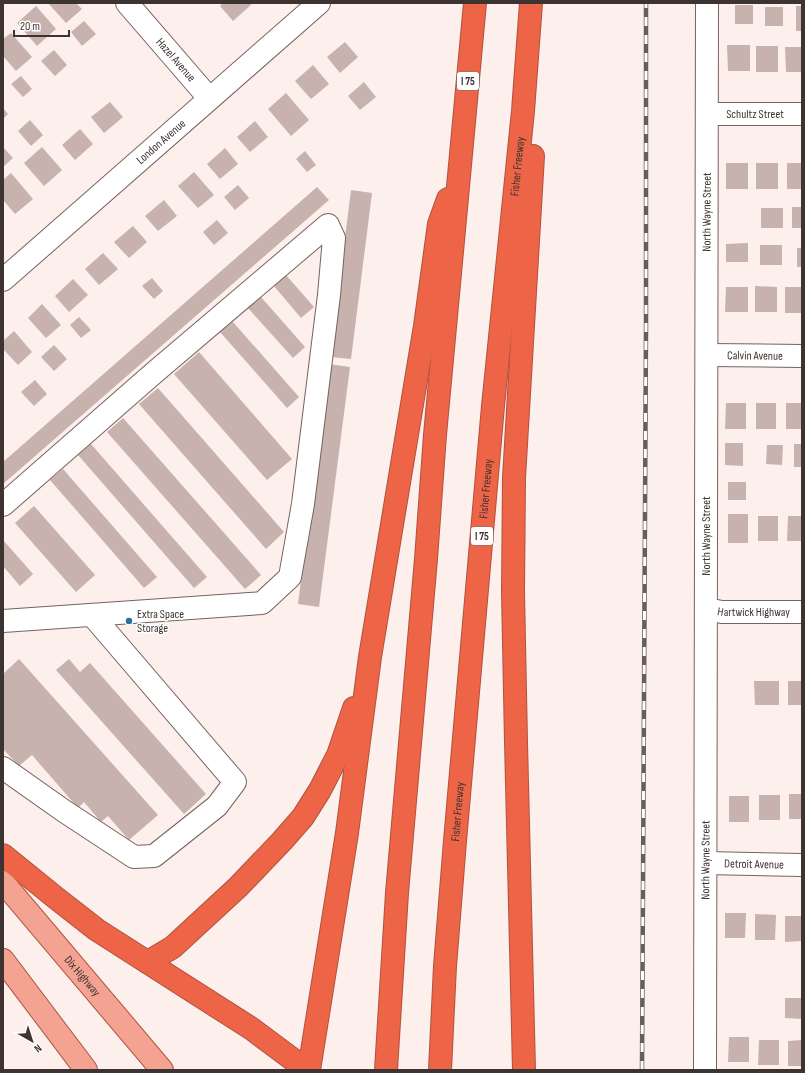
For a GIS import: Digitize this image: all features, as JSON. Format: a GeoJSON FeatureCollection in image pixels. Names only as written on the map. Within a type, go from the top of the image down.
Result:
{"type":"FeatureCollection","features":[{"type":"Feature","properties":{"kind":"highway","name":"I 75"},"geometry":{"type":"LineString","coordinates":[[386,1070],[397,893],[426,559],[435,434],[475,3]]}},
{"type":"Feature","properties":{"kind":"highway"},"geometry":{"type":"LineString","coordinates":[[524,1070],[513,592],[514,478],[536,110],[531,3]]}},
{"type":"Feature","properties":{"kind":"highway","name":"Fisher Freeway"},"geometry":{"type":"LineString","coordinates":[[440,1070],[445,966],[454,841],[493,406],[523,111],[531,3]]}},
{"type":"Feature","properties":{"kind":"highway"},"geometry":{"type":"LineString","coordinates":[[3,855],[97,930],[252,1030],[308,1070],[347,833],[370,657],[425,326],[439,224],[461,160]]}},
{"type":"Feature","properties":{"kind":"highway"},"geometry":{"type":"LineString","coordinates":[[148,962],[173,947],[238,887],[303,817],[320,790],[338,755],[370,657]]}},
{"type":"Feature","properties":{"kind":"main road","name":"Dix Highway"},"geometry":{"type":"LineString","coordinates":[[6,892],[162,1070]]}},
{"type":"Feature","properties":{"kind":"main road"},"geometry":{"type":"LineString","coordinates":[[3,960],[86,1070]]}},
{"type":"Feature","properties":{"kind":"street","name":"Hazel Avenue"},"geometry":{"type":"LineString","coordinates":[[127,3],[209,98]]}},
{"type":"Feature","properties":{"kind":"street","name":"London Avenue"},"geometry":{"type":"LineString","coordinates":[[3,280],[319,3]]}},
{"type":"Feature","properties":{"kind":"street","name":"North Wayne Street"},"geometry":{"type":"LineString","coordinates":[[705,1070],[708,114],[707,3]]}},
{"type":"Feature","properties":{"kind":"street","name":"Schultz Street"},"geometry":{"type":"LineString","coordinates":[[708,114],[802,114]]}},
{"type":"Feature","properties":{"kind":"street"},"geometry":{"type":"LineString","coordinates":[[3,506],[155,372],[328,225],[334,238],[329,295],[302,504],[290,577],[262,603],[3,621]]}},
{"type":"Feature","properties":{"kind":"street","name":"Calvin Avenue"},"geometry":{"type":"LineString","coordinates":[[707,355],[802,356]]}},
{"type":"Feature","properties":{"kind":"street","name":"Hartwick Highway"},"geometry":{"type":"LineString","coordinates":[[706,609],[722,612],[802,612]]}},
{"type":"Feature","properties":{"kind":"street"},"geometry":{"type":"LineString","coordinates":[[3,768],[64,811],[134,857],[154,856],[217,806],[235,782],[92,615]]}},
{"type":"Feature","properties":{"kind":"street","name":"Detroit Avenue"},"geometry":{"type":"LineString","coordinates":[[706,863],[802,864]]}},
{"type":"Feature","properties":{"kind":"building"},"geometry":{"type":"Polygon","coordinates":[[[48,3],[76,3],[82,9],[66,23],[48,3]]]}},
{"type":"Feature","properties":{"kind":"building"},"geometry":{"type":"Polygon","coordinates":[[[223,3],[250,3],[251,5],[233,21],[220,6],[223,3]]]}},
{"type":"Feature","properties":{"kind":"building"},"geometry":{"type":"Polygon","coordinates":[[[735,5],[753,5],[753,24],[735,24],[735,5]]]}},
{"type":"Feature","properties":{"kind":"building"},"geometry":{"type":"Polygon","coordinates":[[[36,6],[56,29],[37,46],[17,23],[36,6]]]}},
{"type":"Feature","properties":{"kind":"building"},"geometry":{"type":"Polygon","coordinates":[[[796,6],[802,6],[802,31],[796,31],[796,6]]]}},
{"type":"Feature","properties":{"kind":"building"},"geometry":{"type":"Polygon","coordinates":[[[765,7],[783,7],[783,26],[765,26],[765,7]]]}},
{"type":"Feature","properties":{"kind":"building"},"geometry":{"type":"Polygon","coordinates":[[[84,21],[96,34],[82,46],[71,32],[84,21]]]}},
{"type":"Feature","properties":{"kind":"building"},"geometry":{"type":"Polygon","coordinates":[[[11,33],[32,57],[16,71],[3,56],[3,39],[11,33]]]}},
{"type":"Feature","properties":{"kind":"building"},"geometry":{"type":"Polygon","coordinates":[[[345,42],[358,57],[340,73],[327,57],[345,42]]]}},
{"type":"Feature","properties":{"kind":"building"},"geometry":{"type":"Polygon","coordinates":[[[727,45],[750,45],[750,71],[728,71],[727,45]]]}},
{"type":"Feature","properties":{"kind":"building"},"geometry":{"type":"Polygon","coordinates":[[[756,46],[778,46],[778,72],[756,72],[756,46]]]}},
{"type":"Feature","properties":{"kind":"building"},"geometry":{"type":"Polygon","coordinates":[[[785,47],[802,47],[802,72],[786,72],[785,47]]]}},
{"type":"Feature","properties":{"kind":"building"},"geometry":{"type":"Polygon","coordinates":[[[54,50],[67,65],[55,76],[41,61],[54,50]]]}},
{"type":"Feature","properties":{"kind":"building"},"geometry":{"type":"Polygon","coordinates":[[[313,65],[329,84],[311,99],[295,81],[313,65]]]}},
{"type":"Feature","properties":{"kind":"building"},"geometry":{"type":"Polygon","coordinates":[[[21,76],[32,89],[23,97],[11,84],[21,76]]]}},
{"type":"Feature","properties":{"kind":"building"},"geometry":{"type":"Polygon","coordinates":[[[364,82],[376,97],[360,110],[348,96],[364,82]]]}},
{"type":"Feature","properties":{"kind":"building"},"geometry":{"type":"Polygon","coordinates":[[[286,93],[309,120],[291,136],[268,109],[286,93]]]}},
{"type":"Feature","properties":{"kind":"building"},"geometry":{"type":"Polygon","coordinates":[[[110,102],[123,117],[104,133],[91,117],[110,102]]]}},
{"type":"Feature","properties":{"kind":"building"},"geometry":{"type":"Polygon","coordinates":[[[3,108],[8,114],[3,119],[3,108]]]}},
{"type":"Feature","properties":{"kind":"building"},"geometry":{"type":"Polygon","coordinates":[[[30,120],[43,135],[31,146],[18,131],[30,120]]]}},
{"type":"Feature","properties":{"kind":"building"},"geometry":{"type":"Polygon","coordinates":[[[255,121],[268,137],[250,152],[237,137],[255,121]]]}},
{"type":"Feature","properties":{"kind":"building"},"geometry":{"type":"Polygon","coordinates":[[[80,129],[93,144],[75,160],[62,145],[80,129]]]}},
{"type":"Feature","properties":{"kind":"building"},"geometry":{"type":"Polygon","coordinates":[[[3,147],[13,158],[3,167],[3,147]]]}},
{"type":"Feature","properties":{"kind":"building"},"geometry":{"type":"Polygon","coordinates":[[[42,147],[62,170],[44,186],[24,163],[42,147]]]}},
{"type":"Feature","properties":{"kind":"building"},"geometry":{"type":"Polygon","coordinates":[[[225,148],[238,164],[220,179],[207,164],[225,148]]]}},
{"type":"Feature","properties":{"kind":"building"},"geometry":{"type":"Polygon","coordinates":[[[305,151],[316,165],[307,172],[296,159],[305,151]]]}},
{"type":"Feature","properties":{"kind":"building"},"geometry":{"type":"Polygon","coordinates":[[[726,163],[748,163],[748,189],[726,189],[726,163]]]}},
{"type":"Feature","properties":{"kind":"building"},"geometry":{"type":"Polygon","coordinates":[[[756,163],[778,163],[778,189],[756,189],[756,163]]]}},
{"type":"Feature","properties":{"kind":"building"},"geometry":{"type":"Polygon","coordinates":[[[787,163],[802,163],[802,189],[787,189],[787,163]]]}},
{"type":"Feature","properties":{"kind":"building"},"geometry":{"type":"Polygon","coordinates":[[[194,172],[214,195],[198,208],[178,186],[194,172]]]}},
{"type":"Feature","properties":{"kind":"building"},"geometry":{"type":"Polygon","coordinates":[[[11,173],[33,199],[15,214],[3,200],[3,180],[11,173]]]}},
{"type":"Feature","properties":{"kind":"building"},"geometry":{"type":"Polygon","coordinates":[[[238,185],[249,198],[235,210],[224,197],[238,185]]]}},
{"type":"Feature","properties":{"kind":"building"},"geometry":{"type":"Polygon","coordinates":[[[317,187],[329,200],[3,484],[3,462],[317,187]]]}},
{"type":"Feature","properties":{"kind":"building"},"geometry":{"type":"Polygon","coordinates":[[[351,190],[372,193],[351,359],[330,357],[351,190]]]}},
{"type":"Feature","properties":{"kind":"building"},"geometry":{"type":"Polygon","coordinates":[[[164,200],[177,216],[158,231],[145,216],[164,200]]]}},
{"type":"Feature","properties":{"kind":"building"},"geometry":{"type":"Polygon","coordinates":[[[792,207],[802,207],[802,228],[792,228],[792,207]]]}},
{"type":"Feature","properties":{"kind":"building"},"geometry":{"type":"Polygon","coordinates":[[[761,208],[783,208],[783,228],[761,228],[761,208]]]}},
{"type":"Feature","properties":{"kind":"building"},"geometry":{"type":"Polygon","coordinates":[[[217,220],[228,233],[214,245],[203,232],[217,220]]]}},
{"type":"Feature","properties":{"kind":"building"},"geometry":{"type":"Polygon","coordinates":[[[133,226],[147,242],[129,258],[114,242],[133,226]]]}},
{"type":"Feature","properties":{"kind":"building"},"geometry":{"type":"Polygon","coordinates":[[[748,243],[748,262],[726,262],[726,244],[748,243]]]}},
{"type":"Feature","properties":{"kind":"building"},"geometry":{"type":"Polygon","coordinates":[[[760,245],[782,245],[782,265],[760,265],[760,245]]]}},
{"type":"Feature","properties":{"kind":"building"},"geometry":{"type":"Polygon","coordinates":[[[797,248],[802,248],[802,267],[797,267],[797,248]]]}},
{"type":"Feature","properties":{"kind":"building"},"geometry":{"type":"Polygon","coordinates":[[[103,253],[118,269],[99,285],[85,269],[103,253]]]}},
{"type":"Feature","properties":{"kind":"building"},"geometry":{"type":"Polygon","coordinates":[[[286,275],[314,307],[301,318],[274,286],[286,275]]]}},
{"type":"Feature","properties":{"kind":"building"},"geometry":{"type":"Polygon","coordinates":[[[152,278],[163,291],[154,299],[142,286],[152,278]]]}},
{"type":"Feature","properties":{"kind":"building"},"geometry":{"type":"Polygon","coordinates":[[[73,279],[88,295],[69,312],[55,296],[73,279]]]}},
{"type":"Feature","properties":{"kind":"building"},"geometry":{"type":"Polygon","coordinates":[[[755,286],[777,287],[777,312],[755,312],[755,286]]]}},
{"type":"Feature","properties":{"kind":"building"},"geometry":{"type":"Polygon","coordinates":[[[726,287],[748,287],[748,312],[725,312],[726,287]]]}},
{"type":"Feature","properties":{"kind":"building"},"geometry":{"type":"Polygon","coordinates":[[[785,287],[802,287],[802,313],[785,313],[785,287]]]}},
{"type":"Feature","properties":{"kind":"building"},"geometry":{"type":"Polygon","coordinates":[[[261,297],[305,347],[293,358],[248,308],[261,297]]]}},
{"type":"Feature","properties":{"kind":"building"},"geometry":{"type":"Polygon","coordinates":[[[42,304],[61,325],[46,338],[28,318],[42,304]]]}},
{"type":"Feature","properties":{"kind":"building"},"geometry":{"type":"Polygon","coordinates":[[[79,317],[91,330],[81,338],[70,325],[79,317]]]}},
{"type":"Feature","properties":{"kind":"building"},"geometry":{"type":"Polygon","coordinates":[[[233,322],[299,397],[287,408],[220,332],[233,322]]]}},
{"type":"Feature","properties":{"kind":"building"},"geometry":{"type":"Polygon","coordinates":[[[14,331],[32,352],[18,365],[3,349],[3,341],[14,331]]]}},
{"type":"Feature","properties":{"kind":"building"},"geometry":{"type":"Polygon","coordinates":[[[54,345],[67,359],[54,371],[41,357],[54,345]]]}},
{"type":"Feature","properties":{"kind":"building"},"geometry":{"type":"Polygon","coordinates":[[[199,352],[292,459],[267,480],[174,374],[199,352]]]}},
{"type":"Feature","properties":{"kind":"building"},"geometry":{"type":"Polygon","coordinates":[[[329,364],[350,367],[319,607],[298,604],[329,364]]]}},
{"type":"Feature","properties":{"kind":"building"},"geometry":{"type":"Polygon","coordinates":[[[35,380],[47,394],[34,406],[21,392],[35,380]]]}},
{"type":"Feature","properties":{"kind":"building"},"geometry":{"type":"Polygon","coordinates":[[[158,388],[284,532],[266,549],[139,404],[158,388]]]}},
{"type":"Feature","properties":{"kind":"building"},"geometry":{"type":"Polygon","coordinates":[[[726,403],[746,403],[746,429],[725,429],[726,403]]]}},
{"type":"Feature","properties":{"kind":"building"},"geometry":{"type":"Polygon","coordinates":[[[756,403],[776,403],[776,429],[756,429],[756,403]]]}},
{"type":"Feature","properties":{"kind":"building"},"geometry":{"type":"Polygon","coordinates":[[[786,403],[802,403],[802,429],[786,429],[786,403]]]}},
{"type":"Feature","properties":{"kind":"building"},"geometry":{"type":"Polygon","coordinates":[[[123,418],[261,575],[245,589],[107,432],[123,418]]]}},
{"type":"Feature","properties":{"kind":"building"},"geometry":{"type":"Polygon","coordinates":[[[725,443],[743,443],[743,466],[725,465],[725,443]]]}},
{"type":"Feature","properties":{"kind":"building"},"geometry":{"type":"Polygon","coordinates":[[[91,444],[207,577],[194,588],[78,455],[91,444]]]}},
{"type":"Feature","properties":{"kind":"building"},"geometry":{"type":"Polygon","coordinates":[[[794,444],[802,444],[802,467],[794,467],[794,444]]]}},
{"type":"Feature","properties":{"kind":"building"},"geometry":{"type":"Polygon","coordinates":[[[767,445],[783,445],[782,465],[766,464],[767,445]]]}},
{"type":"Feature","properties":{"kind":"building"},"geometry":{"type":"Polygon","coordinates":[[[63,469],[157,577],[144,588],[50,480],[63,469]]]}},
{"type":"Feature","properties":{"kind":"building"},"geometry":{"type":"Polygon","coordinates":[[[728,482],[746,482],[746,500],[728,500],[728,482]]]}},
{"type":"Feature","properties":{"kind":"building"},"geometry":{"type":"Polygon","coordinates":[[[34,506],[95,575],[76,592],[15,523],[34,506]]]}},
{"type":"Feature","properties":{"kind":"building"},"geometry":{"type":"Polygon","coordinates":[[[728,514],[748,514],[748,543],[728,543],[728,514]]]}},
{"type":"Feature","properties":{"kind":"building"},"geometry":{"type":"Polygon","coordinates":[[[758,516],[778,516],[778,541],[758,541],[758,516]]]}},
{"type":"Feature","properties":{"kind":"building"},"geometry":{"type":"Polygon","coordinates":[[[788,516],[802,516],[802,541],[787,541],[788,516]]]}},
{"type":"Feature","properties":{"kind":"building"},"geometry":{"type":"Polygon","coordinates":[[[3,540],[33,574],[20,586],[3,566],[3,540]]]}},
{"type":"Feature","properties":{"kind":"building"},"geometry":{"type":"Polygon","coordinates":[[[19,659],[158,815],[129,840],[108,816],[101,822],[84,802],[78,808],[32,755],[19,766],[3,749],[3,674],[19,659]]]}},
{"type":"Feature","properties":{"kind":"building"},"geometry":{"type":"Polygon","coordinates":[[[69,659],[80,672],[90,663],[206,794],[184,814],[56,670],[69,659]]]}},
{"type":"Feature","properties":{"kind":"building"},"geometry":{"type":"Polygon","coordinates":[[[754,681],[779,681],[779,705],[755,705],[754,681]]]}},
{"type":"Feature","properties":{"kind":"building"},"geometry":{"type":"Polygon","coordinates":[[[788,681],[802,681],[802,705],[788,705],[788,681]]]}},
{"type":"Feature","properties":{"kind":"building"},"geometry":{"type":"Polygon","coordinates":[[[789,794],[802,794],[802,819],[789,819],[789,794]]]}},
{"type":"Feature","properties":{"kind":"building"},"geometry":{"type":"Polygon","coordinates":[[[759,795],[780,795],[780,820],[759,820],[759,795]]]}},
{"type":"Feature","properties":{"kind":"building"},"geometry":{"type":"Polygon","coordinates":[[[729,796],[749,796],[749,822],[729,822],[729,796]]]}},
{"type":"Feature","properties":{"kind":"building"},"geometry":{"type":"Polygon","coordinates":[[[725,913],[746,913],[745,938],[725,938],[725,913]]]}},
{"type":"Feature","properties":{"kind":"building"},"geometry":{"type":"Polygon","coordinates":[[[755,914],[776,915],[775,940],[755,940],[755,914]]]}},
{"type":"Feature","properties":{"kind":"building"},"geometry":{"type":"Polygon","coordinates":[[[785,916],[802,916],[802,941],[785,942],[785,916]]]}},
{"type":"Feature","properties":{"kind":"building"},"geometry":{"type":"Polygon","coordinates":[[[785,998],[802,998],[802,1019],[785,1018],[785,998]]]}},
{"type":"Feature","properties":{"kind":"building"},"geometry":{"type":"Polygon","coordinates":[[[729,1037],[749,1037],[749,1062],[728,1062],[729,1037]]]}},
{"type":"Feature","properties":{"kind":"building"},"geometry":{"type":"Polygon","coordinates":[[[759,1040],[779,1040],[779,1065],[758,1065],[759,1040]]]}},
{"type":"Feature","properties":{"kind":"building"},"geometry":{"type":"Polygon","coordinates":[[[802,1040],[802,1066],[788,1066],[788,1041],[802,1040]]]}},
{"type":"Feature","properties":{"kind":"railway"},"geometry":{"type":"LineString","coordinates":[[642,1070],[646,328],[646,3]]}},
{"type":"Feature","properties":{"kind":"place","name":"Extra Space Storage"},"geometry":{"type":"Point","coordinates":[129,621]}}]}
